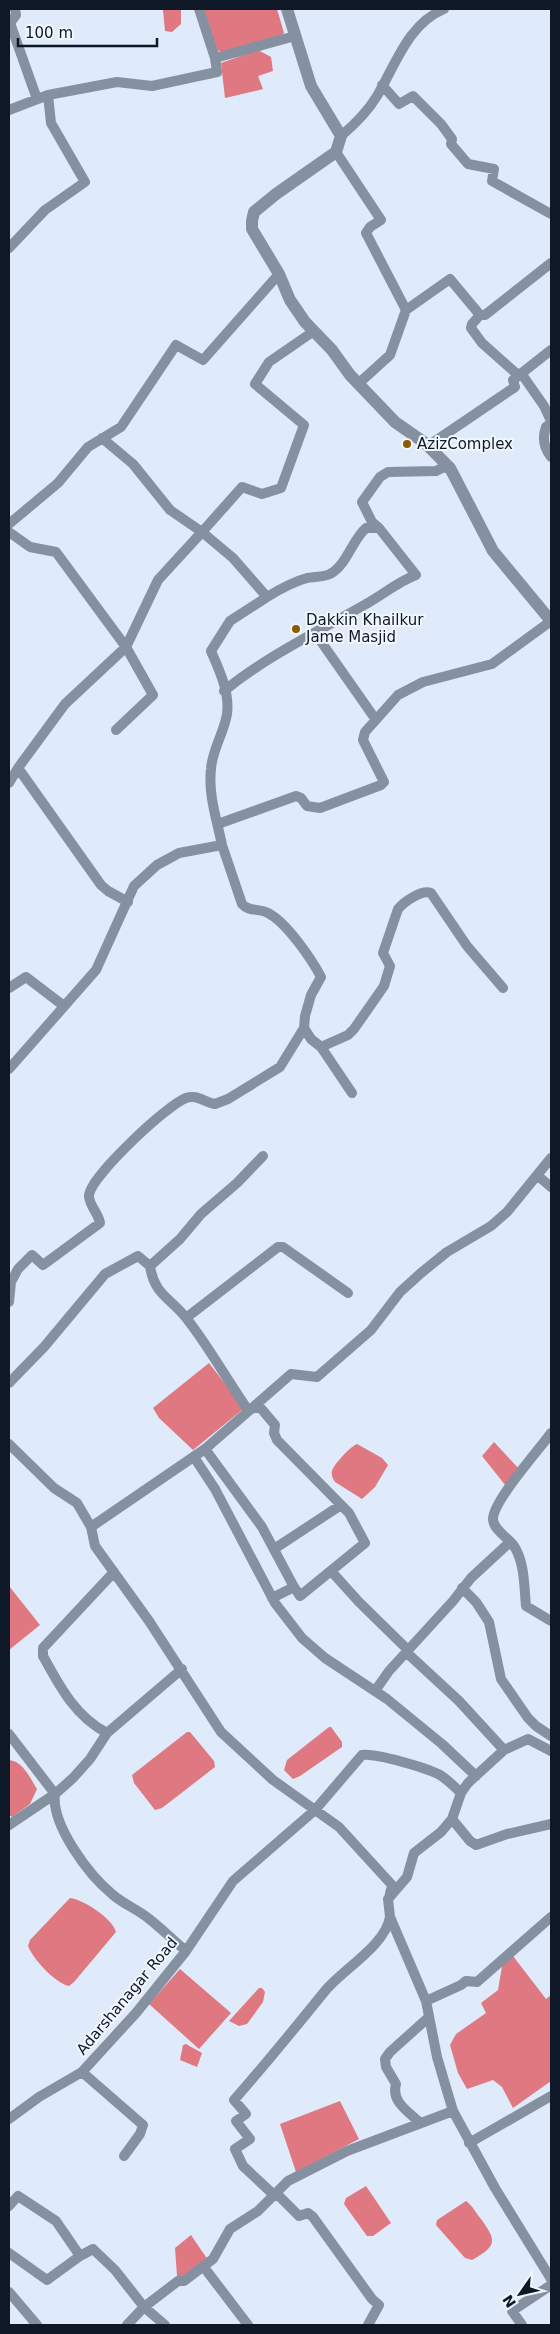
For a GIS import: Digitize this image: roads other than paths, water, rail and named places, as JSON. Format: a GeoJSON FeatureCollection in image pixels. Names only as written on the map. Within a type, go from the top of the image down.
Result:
{"type":"FeatureCollection","features":[{"type":"Feature","properties":{"kind":"street"},"geometry":{"type":"LineString","coordinates":[[15,9],[16,15],[10,23],[36,99]]}},
{"type":"Feature","properties":{"kind":"street"},"geometry":{"type":"LineString","coordinates":[[9,110],[48,95],[117,82],[152,86],[217,72],[216,58],[199,9]]}},
{"type":"Feature","properties":{"kind":"street"},"geometry":{"type":"LineString","coordinates":[[287,9],[310,86],[341,136]]}},
{"type":"Feature","properties":{"kind":"street"},"geometry":{"type":"LineString","coordinates":[[218,824],[296,796],[301,798],[307,806],[320,808],[381,786],[384,782],[363,740],[365,732],[398,695],[423,682],[492,664],[551,621],[493,551],[450,468],[428,446],[395,422],[358,384],[290,300],[279,274],[252,229],[254,212],[276,194],[336,152],[341,136],[351,128],[377,96],[420,24],[431,15],[444,9]]}},
{"type":"Feature","properties":{"kind":"street"},"geometry":{"type":"LineString","coordinates":[[216,58],[295,36]]}},
{"type":"Feature","properties":{"kind":"street"},"geometry":{"type":"LineString","coordinates":[[382,85],[399,104],[413,96],[441,124],[452,139],[451,144],[468,164],[494,169],[492,181],[551,214]]}},
{"type":"Feature","properties":{"kind":"street"},"geometry":{"type":"LineString","coordinates":[[9,248],[45,210],[85,182],[50,123],[48,95]]}},
{"type":"Feature","properties":{"kind":"street"},"geometry":{"type":"LineString","coordinates":[[336,152],[381,220],[370,227],[366,233],[406,310]]}},
{"type":"Feature","properties":{"kind":"street"},"geometry":{"type":"LineString","coordinates":[[551,263],[485,315],[480,315],[471,328],[482,342],[520,374],[544,406],[551,422],[546,427],[545,449],[551,457]]}},
{"type":"Feature","properties":{"kind":"street"},"geometry":{"type":"LineString","coordinates":[[9,524],[58,483],[88,447],[121,427],[176,345],[203,360],[279,274]]}},
{"type":"Feature","properties":{"kind":"street"},"geometry":{"type":"LineString","coordinates":[[358,384],[390,355],[406,310],[450,279],[480,315]]}},
{"type":"Feature","properties":{"kind":"street"},"geometry":{"type":"LineString","coordinates":[[9,783],[65,704],[126,647],[158,580],[242,487],[262,494],[281,488],[304,425],[254,384],[269,362],[314,331]]}},
{"type":"Feature","properties":{"kind":"street"},"geometry":{"type":"LineString","coordinates":[[428,446],[515,387],[513,380],[551,350]]}},
{"type":"Feature","properties":{"kind":"street"},"geometry":{"type":"LineString","coordinates":[[102,438],[133,464],[170,510],[202,532],[233,558],[268,597]]}},
{"type":"Feature","properties":{"kind":"street"},"geometry":{"type":"LineString","coordinates":[[224,691],[315,633],[380,596],[401,580],[416,575],[379,528],[372,522],[362,502],[380,477],[388,472],[436,471],[444,467],[450,468]]}},
{"type":"Feature","properties":{"kind":"street"},"geometry":{"type":"LineString","coordinates":[[9,1302],[11,1282],[18,1269],[32,1255],[43,1265],[100,1223],[89,1197],[90,1190],[106,1169],[142,1130],[184,1099],[195,1096],[215,1104],[228,1099],[280,1066],[304,1028],[305,1016],[311,995],[321,977],[316,966],[276,918],[266,912],[250,910],[242,904],[222,845],[212,802],[211,770],[212,756],[227,713],[223,678],[210,651],[230,621],[284,586],[308,578],[330,574],[348,554],[357,536],[366,528],[379,528]]}},
{"type":"Feature","properties":{"kind":"street"},"geometry":{"type":"LineString","coordinates":[[9,532],[30,547],[56,552],[126,647],[153,694],[116,730]]}},
{"type":"Feature","properties":{"kind":"street"},"geometry":{"type":"LineString","coordinates":[[315,633],[376,720]]}},
{"type":"Feature","properties":{"kind":"street"},"geometry":{"type":"LineString","coordinates":[[18,768],[101,885],[128,902]]}},
{"type":"Feature","properties":{"kind":"street"},"geometry":{"type":"LineString","coordinates":[[9,1069],[96,970],[134,886],[156,865],[179,853],[222,845]]}},
{"type":"Feature","properties":{"kind":"street"},"geometry":{"type":"LineString","coordinates":[[321,1048],[348,1035],[354,1030],[384,986],[390,966],[383,953],[398,909],[402,904],[425,892],[431,893],[467,946],[503,988]]}},
{"type":"Feature","properties":{"kind":"street"},"geometry":{"type":"LineString","coordinates":[[9,988],[26,977],[64,1006]]}},
{"type":"Feature","properties":{"kind":"street"},"geometry":{"type":"LineString","coordinates":[[304,1028],[311,1039],[321,1048],[352,1093]]}},
{"type":"Feature","properties":{"kind":"street"},"geometry":{"type":"LineString","coordinates":[[150,1266],[180,1239],[202,1214],[237,1184],[263,1156]]}},
{"type":"Feature","properties":{"kind":"street"},"geometry":{"type":"LineString","coordinates":[[91,1527],[204,1449],[291,1374],[317,1377],[371,1330],[400,1292],[421,1273],[447,1252],[491,1226],[507,1212],[551,1158]]}},
{"type":"Feature","properties":{"kind":"street"},"geometry":{"type":"LineString","coordinates":[[537,1175],[551,1187]]}},
{"type":"Feature","properties":{"kind":"street"},"geometry":{"type":"LineString","coordinates":[[186,1318],[278,1247],[283,1247],[348,1293]]}},
{"type":"Feature","properties":{"kind":"street"},"geometry":{"type":"LineString","coordinates":[[9,1383],[44,1347],[106,1274],[138,1256],[150,1266],[151,1278],[160,1295],[186,1318],[246,1411]]}},
{"type":"Feature","properties":{"kind":"street"},"geometry":{"type":"LineString","coordinates":[[204,1449],[262,1528],[300,1596],[365,1543],[349,1513],[277,1440],[274,1433],[275,1425],[259,1406],[246,1411]]}},
{"type":"Feature","properties":{"kind":"street"},"geometry":{"type":"LineString","coordinates":[[551,1433],[500,1501],[493,1518],[494,1524],[514,1546],[522,1568],[526,1606],[551,1621]]}},
{"type":"Feature","properties":{"kind":"street"},"geometry":{"type":"LineString","coordinates":[[9,1444],[54,1488],[77,1503],[91,1527],[95,1546],[182,1669],[221,1732],[273,1780],[339,1826],[392,1885],[388,1899],[390,1917],[426,2001],[437,2057],[453,2111],[469,2143],[551,2279]]}},
{"type":"Feature","properties":{"kind":"street"},"geometry":{"type":"LineString","coordinates":[[194,1456],[215,1489],[272,1598],[302,1638],[324,1658],[375,1691],[442,1744],[476,1776]]}},
{"type":"Feature","properties":{"kind":"street"},"geometry":{"type":"LineString","coordinates":[[274,1549],[341,1505]]}},
{"type":"Feature","properties":{"kind":"street"},"geometry":{"type":"LineString","coordinates":[[375,1691],[388,1671],[470,1578],[510,1542]]}},
{"type":"Feature","properties":{"kind":"street"},"geometry":{"type":"LineString","coordinates":[[331,1571],[407,1651],[459,1701],[504,1750]]}},
{"type":"Feature","properties":{"kind":"street"},"geometry":{"type":"LineString","coordinates":[[107,1733],[92,1725],[73,1707],[43,1656],[43,1648],[114,1572]]}},
{"type":"Feature","properties":{"kind":"street"},"geometry":{"type":"LineString","coordinates":[[272,1598],[294,1587]]}},
{"type":"Feature","properties":{"kind":"street"},"geometry":{"type":"LineString","coordinates":[[462,1588],[476,1602],[489,1622],[501,1679],[528,1718],[551,1736]]}},
{"type":"Feature","properties":{"kind":"street"},"geometry":{"type":"LineString","coordinates":[[9,1825],[54,1794],[79,1772],[107,1733],[182,1669]]}},
{"type":"Feature","properties":{"kind":"street"},"geometry":{"type":"LineString","coordinates":[[9,1734],[54,1794],[53,1804],[68,1840],[91,1870],[112,1894],[148,1918],[186,1951]]}},
{"type":"Feature","properties":{"kind":"street"},"geometry":{"type":"LineString","coordinates":[[388,1899],[407,1877],[414,1853],[441,1832],[452,1819],[461,1793],[504,1750],[528,1740],[551,1752]]}},
{"type":"Feature","properties":{"kind":"street","name":"Adarshanagar Road"},"geometry":{"type":"LineString","coordinates":[[9,2119],[39,2097],[82,2072],[136,2013],[186,1951],[233,1881],[315,1810],[365,1754],[439,1775],[461,1793]]}},
{"type":"Feature","properties":{"kind":"street"},"geometry":{"type":"LineString","coordinates":[[452,1819],[470,1841],[476,1845],[507,1834],[551,1824]]}},
{"type":"Feature","properties":{"kind":"street"},"geometry":{"type":"LineString","coordinates":[[368,2325],[379,2305],[372,2299],[312,2217],[308,2213],[299,2216],[243,2166],[235,2149],[250,2139],[236,2121],[246,2114],[234,2100],[326,1989],[380,1938],[388,1926],[390,1917]]}},
{"type":"Feature","properties":{"kind":"street"},"geometry":{"type":"LineString","coordinates":[[426,2001],[466,1981],[477,1982],[551,1917]]}},
{"type":"Feature","properties":{"kind":"street"},"geometry":{"type":"LineString","coordinates":[[420,2123],[396,2099],[394,2091],[396,2084],[386,2067],[385,2059],[390,2052],[429,2017]]}},
{"type":"Feature","properties":{"kind":"street"},"geometry":{"type":"LineString","coordinates":[[82,2072],[143,2125],[140,2134],[124,2156]]}},
{"type":"Feature","properties":{"kind":"street"},"geometry":{"type":"LineString","coordinates":[[469,2143],[551,2096]]}},
{"type":"Feature","properties":{"kind":"street"},"geometry":{"type":"LineString","coordinates":[[127,2325],[144,2307],[178,2281],[184,2282],[214,2259],[230,2229],[248,2218],[276,2195],[288,2181],[347,2151],[453,2111]]}},
{"type":"Feature","properties":{"kind":"street"},"geometry":{"type":"LineString","coordinates":[[9,2206],[18,2196],[37,2210],[45,2213],[56,2221],[80,2256]]}},
{"type":"Feature","properties":{"kind":"street"},"geometry":{"type":"LineString","coordinates":[[9,2253],[47,2280],[93,2249],[114,2270],[144,2307],[165,2325]]}},
{"type":"Feature","properties":{"kind":"street"},"geometry":{"type":"LineString","coordinates":[[203,2266],[248,2325]]}},
{"type":"Feature","properties":{"kind":"street"},"geometry":{"type":"LineString","coordinates":[[522,2325],[512,2311],[551,2285]]}},
{"type":"Feature","properties":{"kind":"street"},"geometry":{"type":"LineString","coordinates":[[9,2292],[36,2325]]}},
{"type":"Feature","properties":{"kind":"place","name":"AzizComplex"},"geometry":{"type":"Point","coordinates":[407,444]}},
{"type":"Feature","properties":{"kind":"place","name":"Dakkin Khailkur Jame Masjid"},"geometry":{"type":"Point","coordinates":[296,629]}}]}
